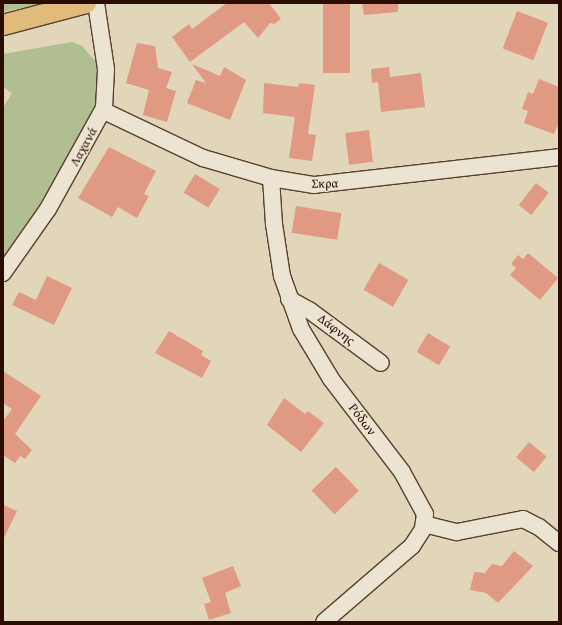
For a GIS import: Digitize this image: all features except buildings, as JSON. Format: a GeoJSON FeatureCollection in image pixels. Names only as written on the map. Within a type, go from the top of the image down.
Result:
{"type":"FeatureCollection","features":[{"type":"Feature","properties":{"kind":"main road"},"geometry":{"type":"LineString","coordinates":[[3,25],[61,7],[86,3]]}},
{"type":"Feature","properties":{"kind":"street","name":"Λαχανά"},"geometry":{"type":"LineString","coordinates":[[3,273],[48,209],[104,111],[107,76],[96,3]]}},
{"type":"Feature","properties":{"kind":"street","name":"Σκρα"},"geometry":{"type":"LineString","coordinates":[[104,111],[203,158],[271,178],[328,186],[559,158]]}},
{"type":"Feature","properties":{"kind":"street","name":"Ρόδων"},"geometry":{"type":"LineString","coordinates":[[271,178],[276,242],[289,299],[307,341],[331,379],[417,495],[424,510],[424,524]]}},
{"type":"Feature","properties":{"kind":"street","name":"Δάφνης"},"geometry":{"type":"LineString","coordinates":[[289,299],[309,310],[381,364]]}},
{"type":"Feature","properties":{"kind":"street"},"geometry":{"type":"LineString","coordinates":[[324,622],[402,556],[418,539],[424,524],[457,532],[523,519],[540,527],[559,543]]}},
{"type":"Feature","properties":{"kind":"green space"},"geometry":{"type":"Polygon","coordinates":[[[3,3],[44,3],[3,12],[3,3]]]}},
{"type":"Feature","properties":{"kind":"green space"},"geometry":{"type":"Polygon","coordinates":[[[72,42],[82,46],[96,62],[99,95],[95,111],[74,157],[3,263],[3,108],[12,93],[3,87],[3,54],[72,42]]]}}]}
